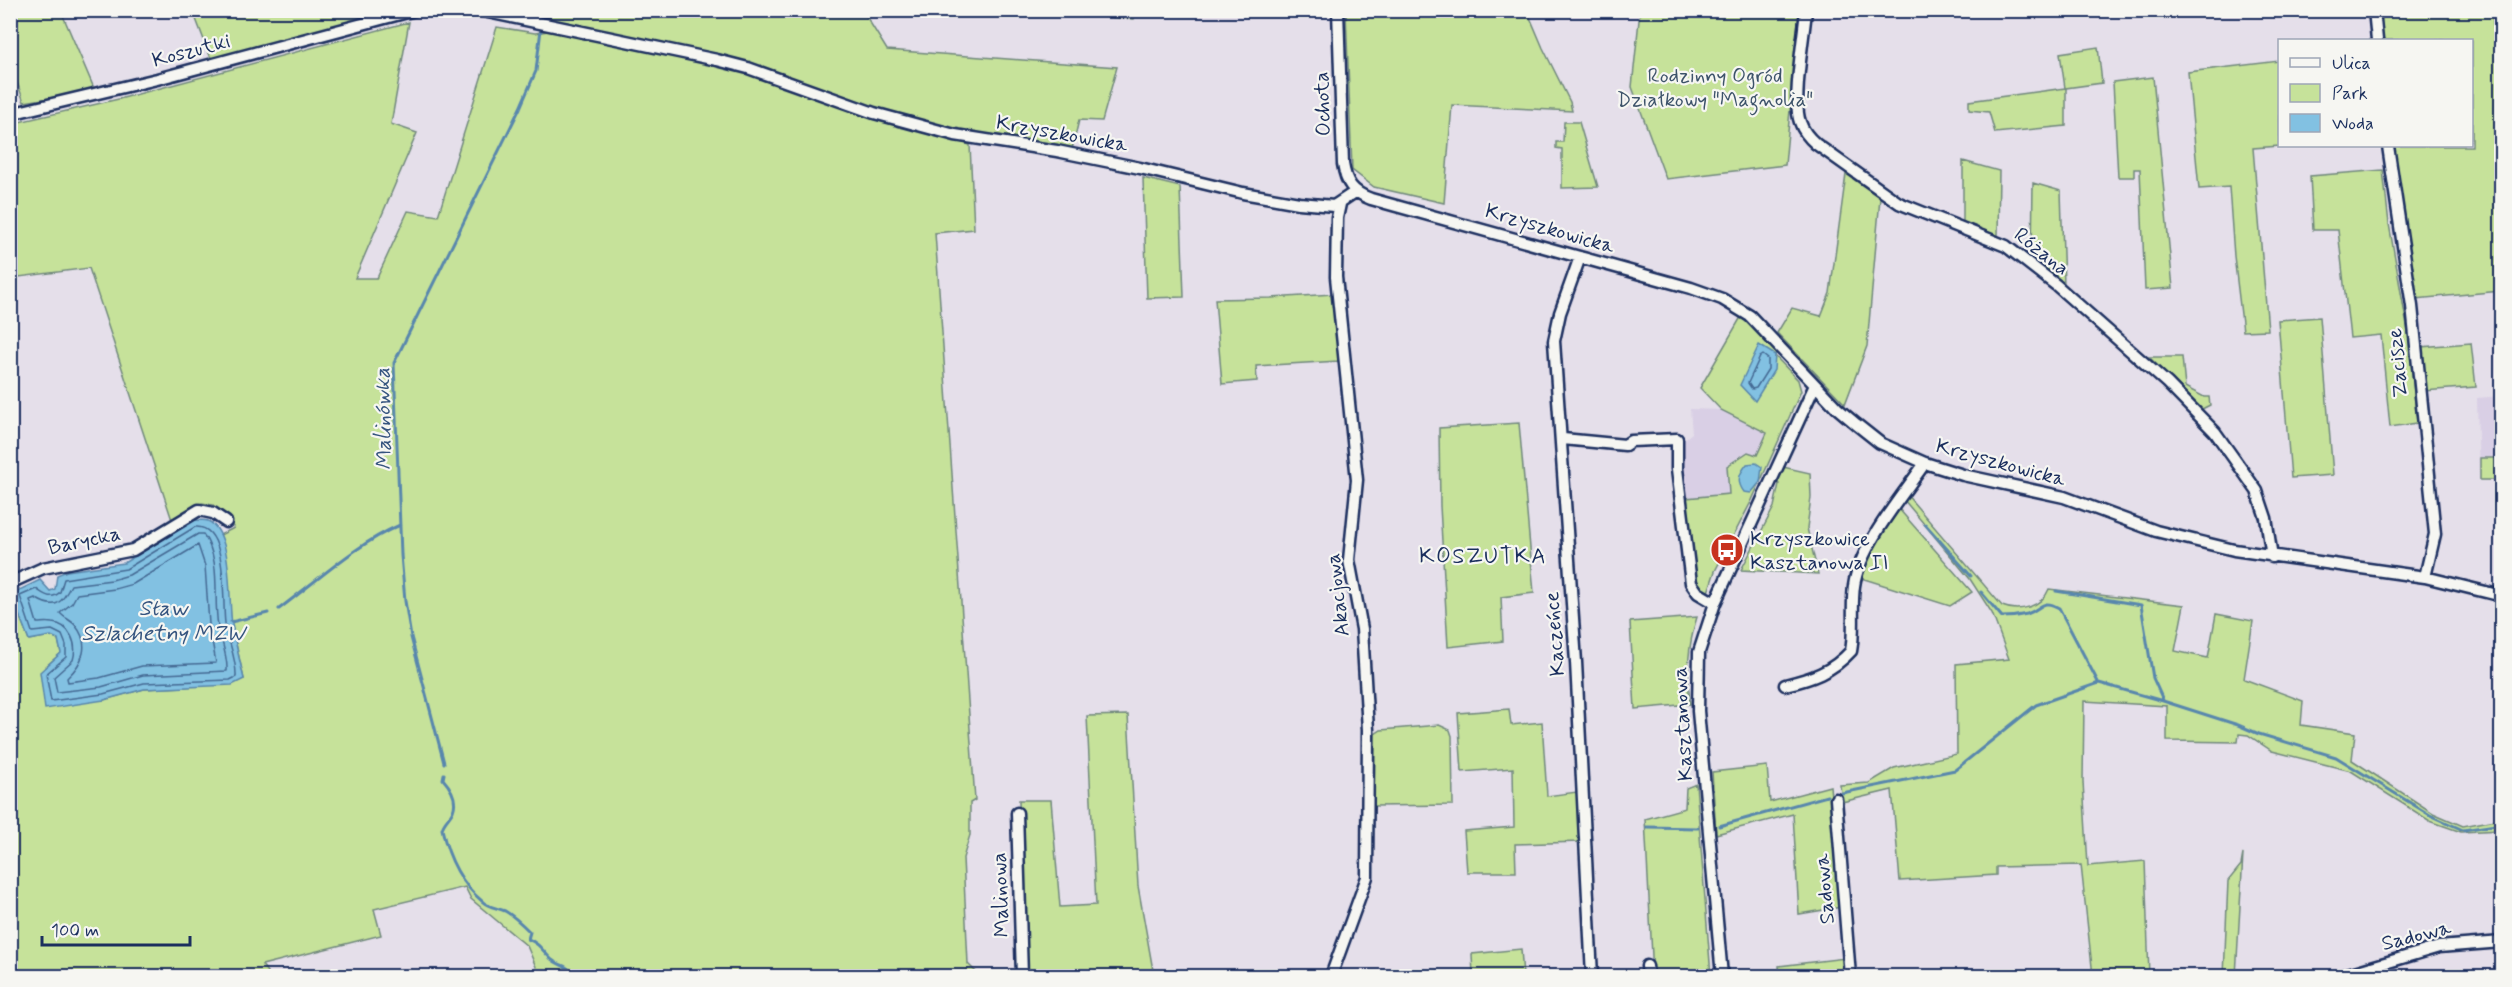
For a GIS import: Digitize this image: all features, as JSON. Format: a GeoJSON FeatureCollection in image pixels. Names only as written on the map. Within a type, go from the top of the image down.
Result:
{"type":"FeatureCollection","features":[{"type":"Feature","properties":{"kind":"street","name":"Koszutki"},"geometry":{"type":"LineString","coordinates":[[10,114],[158,79],[415,10]]}},
{"type":"Feature","properties":{"kind":"street","name":"Krzyszkowicka"},"geometry":{"type":"LineString","coordinates":[[478,10],[727,62],[874,113],[955,135],[1016,143],[1140,168],[1266,198],[1323,206],[1340,204]]}},
{"type":"Feature","properties":{"kind":"street","name":"Ochota"},"geometry":{"type":"LineString","coordinates":[[1338,10],[1343,164],[1348,182],[1355,192]]}},
{"type":"Feature","properties":{"kind":"street","name":"Różana"},"geometry":{"type":"LineString","coordinates":[[1806,10],[1797,105],[1806,135],[1899,203],[2006,246],[2089,314],[2167,383],[2214,432],[2257,491],[2266,518],[2272,557]]}},
{"type":"Feature","properties":{"kind":"street"},"geometry":{"type":"LineString","coordinates":[[2374,10],[2377,39]]}},
{"type":"Feature","properties":{"kind":"street","name":"Zacisze"},"geometry":{"type":"LineString","coordinates":[[2388,147],[2412,306],[2435,534],[2425,577]]}},
{"type":"Feature","properties":{"kind":"street","name":"Krzyszkowicka"},"geometry":{"type":"LineString","coordinates":[[1355,192],[1371,199],[1691,288],[1733,305],[1766,331],[1837,408],[1880,443],[1925,463],[1963,475],[2064,497],[2156,531],[2272,557],[2425,577],[2502,596]]}},
{"type":"Feature","properties":{"kind":"street"},"geometry":{"type":"LineString","coordinates":[[1340,204],[1355,192]]}},
{"type":"Feature","properties":{"kind":"street","name":"Akacjowa"},"geometry":{"type":"LineString","coordinates":[[1331,976],[1367,876],[1368,730],[1362,629],[1349,560],[1357,480],[1336,276],[1337,218],[1340,204]]}},
{"type":"Feature","properties":{"kind":"street","name":"Kaczeńce"},"geometry":{"type":"LineString","coordinates":[[1580,257],[1560,313],[1554,341],[1563,439],[1592,976]]}},
{"type":"Feature","properties":{"kind":"street","name":"Kasztanowa"},"geometry":{"type":"LineString","coordinates":[[1722,976],[1698,711],[1699,652],[1715,603],[1815,385]]}},
{"type":"Feature","properties":{"kind":"street"},"geometry":{"type":"LineString","coordinates":[[1563,439],[1625,446],[1631,441],[1677,439],[1677,469],[1691,584],[1698,593],[1715,603]]}},
{"type":"Feature","properties":{"kind":"street"},"geometry":{"type":"LineString","coordinates":[[1785,685],[1818,676],[1835,667],[1851,651],[1854,586],[1860,561],[1896,503],[1925,463]]}},
{"type":"Feature","properties":{"kind":"street","name":"Barycka"},"geometry":{"type":"LineString","coordinates":[[10,583],[43,568],[133,550],[185,516],[199,510],[213,513],[226,522]]}},
{"type":"Feature","properties":{"kind":"street","name":"Sadowa"},"geometry":{"type":"LineString","coordinates":[[1836,799],[1850,976]]}},
{"type":"Feature","properties":{"kind":"street","name":"Malinowa"},"geometry":{"type":"LineString","coordinates":[[1017,813],[1022,976]]}},
{"type":"Feature","properties":{"kind":"street","name":"Sadowa"},"geometry":{"type":"LineString","coordinates":[[2341,976],[2439,947],[2502,942]]}},
{"type":"Feature","properties":{"kind":"shaded area"},"geometry":{"type":"Polygon","coordinates":[[[2501,396],[2501,481],[2479,481],[2477,398],[2501,396]]]}},
{"type":"Feature","properties":{"kind":"shaded area"},"geometry":{"type":"Polygon","coordinates":[[[1690,409],[1721,410],[1767,433],[1757,455],[1748,452],[1727,464],[1729,494],[1686,498],[1681,442],[1692,433],[1690,409]]]}},
{"type":"Feature","properties":{"kind":"green space"},"geometry":{"type":"Polygon","coordinates":[[[1136,10],[1134,19],[1027,11],[1136,10]]]}},
{"type":"Feature","properties":{"kind":"green space"},"geometry":{"type":"Polygon","coordinates":[[[11,11],[61,11],[93,86],[89,92],[24,102],[11,65],[11,11]]]}},
{"type":"Feature","properties":{"kind":"green space"},"geometry":{"type":"Polygon","coordinates":[[[193,11],[393,11],[212,61],[193,11]]]}},
{"type":"Feature","properties":{"kind":"green space"},"geometry":{"type":"Polygon","coordinates":[[[498,11],[863,11],[887,50],[1117,67],[1102,121],[1079,120],[1072,149],[1007,136],[956,131],[874,109],[786,79],[498,11]]]}},
{"type":"Feature","properties":{"kind":"green space","name":"Rodzinny Ogród Działkowy \"Magnolia\""},"geometry":{"type":"Polygon","coordinates":[[[1346,11],[1493,11],[1529,15],[1570,102],[1572,111],[1452,105],[1444,203],[1374,187],[1352,170],[1346,11]]]}},
{"type":"Feature","properties":{"kind":"green space","name":"Rodzinny Ogród Działkowy \"Magnolia\""},"geometry":{"type":"Polygon","coordinates":[[[1640,11],[1799,11],[1785,165],[1666,179],[1632,87],[1640,11]]]}},
{"type":"Feature","properties":{"kind":"green space"},"geometry":{"type":"Polygon","coordinates":[[[2379,11],[2492,11],[2494,32],[2502,36],[2501,291],[2415,299],[2393,147],[2473,147],[2473,39],[2381,39],[2379,11]]]}},
{"type":"Feature","properties":{"kind":"green space"},"geometry":{"type":"Polygon","coordinates":[[[409,22],[391,124],[417,133],[355,278],[377,278],[408,211],[438,216],[497,27],[535,33],[548,31],[702,59],[738,69],[833,104],[970,145],[974,229],[935,233],[975,800],[970,803],[970,835],[963,858],[968,964],[980,976],[540,976],[527,946],[471,899],[465,887],[374,909],[381,935],[262,965],[270,976],[11,976],[11,594],[29,640],[51,636],[58,639],[61,653],[45,667],[104,700],[144,689],[185,687],[244,679],[231,622],[227,561],[220,535],[234,528],[213,505],[202,503],[172,520],[89,268],[11,278],[10,124],[123,98],[409,22]]]}},
{"type":"Feature","properties":{"kind":"green space"},"geometry":{"type":"Polygon","coordinates":[[[2098,47],[2102,83],[2066,88],[2066,126],[1995,133],[1989,112],[1969,110],[1969,101],[2065,88],[2060,53],[2098,47]]]}},
{"type":"Feature","properties":{"kind":"green space"},"geometry":{"type":"Polygon","coordinates":[[[2278,61],[2278,146],[2253,148],[2268,330],[2243,331],[2229,187],[2199,189],[2188,72],[2278,61]]]}},
{"type":"Feature","properties":{"kind":"green space"},"geometry":{"type":"Polygon","coordinates":[[[2153,77],[2173,288],[2145,290],[2140,169],[2134,169],[2134,177],[2118,177],[2113,82],[2153,77]]]}},
{"type":"Feature","properties":{"kind":"green space"},"geometry":{"type":"Polygon","coordinates":[[[1564,122],[1579,122],[1598,187],[1562,188],[1562,149],[1556,148],[1556,142],[1563,142],[1564,122]]]}},
{"type":"Feature","properties":{"kind":"green space"},"geometry":{"type":"Polygon","coordinates":[[[1963,161],[1999,171],[1998,236],[1963,222],[1963,161]]]}},
{"type":"Feature","properties":{"kind":"green space"},"geometry":{"type":"Polygon","coordinates":[[[2383,170],[2389,224],[2408,332],[2417,423],[2390,427],[2381,335],[2350,338],[2338,230],[2313,230],[2310,176],[2383,170]]]}},
{"type":"Feature","properties":{"kind":"green space"},"geometry":{"type":"Polygon","coordinates":[[[1846,174],[1880,198],[1867,346],[1845,404],[1777,333],[1792,308],[1821,316],[1830,293],[1846,174]]]}},
{"type":"Feature","properties":{"kind":"green space"},"geometry":{"type":"Polygon","coordinates":[[[1143,178],[1180,187],[1184,297],[1147,298],[1143,178]]]}},
{"type":"Feature","properties":{"kind":"green space"},"geometry":{"type":"Polygon","coordinates":[[[2033,183],[2061,191],[2064,286],[2032,258],[2033,183]]]}},
{"type":"Feature","properties":{"kind":"green space"},"geometry":{"type":"Polygon","coordinates":[[[1333,294],[1339,361],[1256,366],[1257,381],[1222,384],[1215,299],[1333,294]]]}},
{"type":"Feature","properties":{"kind":"green space"},"geometry":{"type":"Polygon","coordinates":[[[1741,317],[1776,350],[1775,356],[1798,380],[1801,391],[1752,500],[1715,571],[1708,592],[1701,590],[1696,577],[1686,498],[1729,494],[1727,466],[1748,452],[1757,455],[1767,433],[1721,410],[1700,388],[1741,317]]]}},
{"type":"Feature","properties":{"kind":"green space"},"geometry":{"type":"Polygon","coordinates":[[[2320,317],[2333,475],[2291,478],[2278,320],[2320,317]]]}},
{"type":"Feature","properties":{"kind":"green space"},"geometry":{"type":"Polygon","coordinates":[[[2471,343],[2476,387],[2423,391],[2420,347],[2471,343]]]}},
{"type":"Feature","properties":{"kind":"green space"},"geometry":{"type":"Polygon","coordinates":[[[2149,357],[2182,357],[2185,387],[2204,397],[2209,397],[2210,405],[2202,409],[2149,357]]]}},
{"type":"Feature","properties":{"kind":"green space"},"geometry":{"type":"Polygon","coordinates":[[[1519,423],[1534,593],[1501,597],[1503,641],[1448,647],[1440,506],[1439,428],[1519,423]]]}},
{"type":"Feature","properties":{"kind":"green space"},"geometry":{"type":"Polygon","coordinates":[[[2480,458],[2501,458],[2501,480],[2480,480],[2480,458]]]}},
{"type":"Feature","properties":{"kind":"green space"},"geometry":{"type":"Polygon","coordinates":[[[1783,467],[1810,473],[1811,497],[1807,528],[1818,574],[1741,570],[1774,507],[1779,484],[1776,481],[1783,467]]]}},
{"type":"Feature","properties":{"kind":"green space"},"geometry":{"type":"Polygon","coordinates":[[[1906,494],[2002,606],[2016,609],[2029,607],[2041,600],[2049,589],[2184,605],[2175,651],[2208,658],[2216,614],[2253,621],[2244,679],[2303,701],[2301,725],[2355,733],[2352,760],[2433,813],[2463,826],[2501,819],[2501,830],[2461,832],[2430,821],[2351,771],[2272,751],[2248,735],[2239,734],[2238,742],[2167,741],[2167,706],[2084,701],[2083,782],[2088,866],[2145,861],[2149,976],[2093,976],[2081,865],[1996,867],[1996,875],[1900,881],[1892,790],[1842,802],[1840,785],[1869,783],[1894,768],[1957,754],[1956,664],[2009,659],[1992,613],[1970,579],[1904,500],[1906,494]]]}},
{"type":"Feature","properties":{"kind":"green space"},"geometry":{"type":"Polygon","coordinates":[[[1898,508],[1972,592],[1950,606],[1861,578],[1865,562],[1898,508]]]}},
{"type":"Feature","properties":{"kind":"green space"},"geometry":{"type":"Polygon","coordinates":[[[1697,617],[1689,660],[1690,704],[1635,709],[1630,622],[1697,617]]]}},
{"type":"Feature","properties":{"kind":"green space"},"geometry":{"type":"Polygon","coordinates":[[[1509,709],[1511,725],[1542,722],[1547,796],[1577,792],[1579,842],[1515,844],[1516,872],[1467,872],[1464,831],[1514,827],[1513,768],[1462,772],[1458,713],[1509,709]]]}},
{"type":"Feature","properties":{"kind":"green space"},"geometry":{"type":"Polygon","coordinates":[[[1128,715],[1138,886],[1154,976],[1024,976],[1019,800],[1051,800],[1060,907],[1096,905],[1087,716],[1128,715]]]}},
{"type":"Feature","properties":{"kind":"green space"},"geometry":{"type":"Polygon","coordinates":[[[1439,725],[1450,730],[1452,736],[1453,805],[1374,806],[1375,734],[1381,730],[1439,725]]]}},
{"type":"Feature","properties":{"kind":"green space"},"geometry":{"type":"Polygon","coordinates":[[[1767,766],[1770,802],[1830,786],[1841,907],[1799,914],[1793,814],[1716,834],[1712,772],[1767,766]]]}},
{"type":"Feature","properties":{"kind":"green space"},"geometry":{"type":"Polygon","coordinates":[[[1696,784],[1711,976],[1653,976],[1645,819],[1685,808],[1686,788],[1696,784]]]}},
{"type":"Feature","properties":{"kind":"green space"},"geometry":{"type":"Polygon","coordinates":[[[2243,854],[2236,976],[2224,976],[2228,881],[2241,865],[2243,854]]]}},
{"type":"Feature","properties":{"kind":"green space"},"geometry":{"type":"Polygon","coordinates":[[[1521,949],[1523,976],[1473,976],[1472,954],[1521,949]]]}},
{"type":"Feature","properties":{"kind":"green space"},"geometry":{"type":"Polygon","coordinates":[[[1845,958],[1846,976],[1780,976],[1779,966],[1845,958]]]}},
{"type":"Feature","properties":{"kind":"water"},"geometry":{"type":"Polygon","coordinates":[[[1759,345],[1775,355],[1774,370],[1755,401],[1740,385],[1759,345]]]}},
{"type":"Feature","properties":{"kind":"water"},"geometry":{"type":"Polygon","coordinates":[[[1756,463],[1762,467],[1760,482],[1751,493],[1744,492],[1739,481],[1740,474],[1747,464],[1756,463]]]}},
{"type":"Feature","properties":{"kind":"water","name":"Staw Szlachetny MZW"},"geometry":{"type":"Polygon","coordinates":[[[194,520],[208,521],[216,528],[222,539],[228,568],[232,624],[244,679],[232,685],[144,689],[104,700],[45,709],[40,672],[61,653],[58,639],[51,636],[29,640],[11,594],[40,580],[50,591],[55,589],[57,575],[67,571],[124,563],[194,520]]]}},
{"type":"Feature","properties":{"kind":"waterway","name":"Malinówka"},"geometry":{"type":"LineString","coordinates":[[543,16],[544,10]]}},
{"type":"Feature","properties":{"kind":"waterway","name":"Malinówka"},"geometry":{"type":"LineString","coordinates":[[444,763],[411,637],[405,601],[401,555],[394,363],[520,108],[536,71],[541,29]]}},
{"type":"Feature","properties":{"kind":"waterway"},"geometry":{"type":"LineString","coordinates":[[1925,524],[1971,576]]}},
{"type":"Feature","properties":{"kind":"waterway"},"geometry":{"type":"LineString","coordinates":[[279,609],[353,552],[400,525]]}},
{"type":"Feature","properties":{"kind":"waterway"},"geometry":{"type":"LineString","coordinates":[[2056,591],[2141,605],[2153,678],[2163,700]]}},
{"type":"Feature","properties":{"kind":"waterway"},"geometry":{"type":"LineString","coordinates":[[1981,592],[2002,617],[2027,614],[2045,604],[2059,608],[2098,682]]}},
{"type":"Feature","properties":{"kind":"waterway"},"geometry":{"type":"LineString","coordinates":[[231,622],[268,613]]}},
{"type":"Feature","properties":{"kind":"waterway"},"geometry":{"type":"LineString","coordinates":[[1842,793],[1955,770],[2036,705],[2099,683],[2163,701],[2259,734],[2336,757],[2430,815],[2463,830],[2502,824]]}},
{"type":"Feature","properties":{"kind":"waterway","name":"Malinówka"},"geometry":{"type":"LineString","coordinates":[[444,774],[443,779],[451,790],[455,802],[453,811],[442,829],[456,869],[468,887],[485,904],[505,911],[518,921],[530,932],[528,939],[575,976]]}},
{"type":"Feature","properties":{"kind":"waterway"},"geometry":{"type":"LineString","coordinates":[[1719,826],[1827,796]]}},
{"type":"Feature","properties":{"kind":"waterway"},"geometry":{"type":"LineString","coordinates":[[1647,827],[1698,828]]}},
{"type":"Feature","properties":{"kind":"place","name":"Krzyszkowice Kasztanowa II"},"geometry":{"type":"Point","coordinates":[1727,550]}},
{"type":"Feature","properties":{"kind":"district","name":"KOSZUTKA"},"geometry":{"type":"Point","coordinates":[1483,555]}}]}
